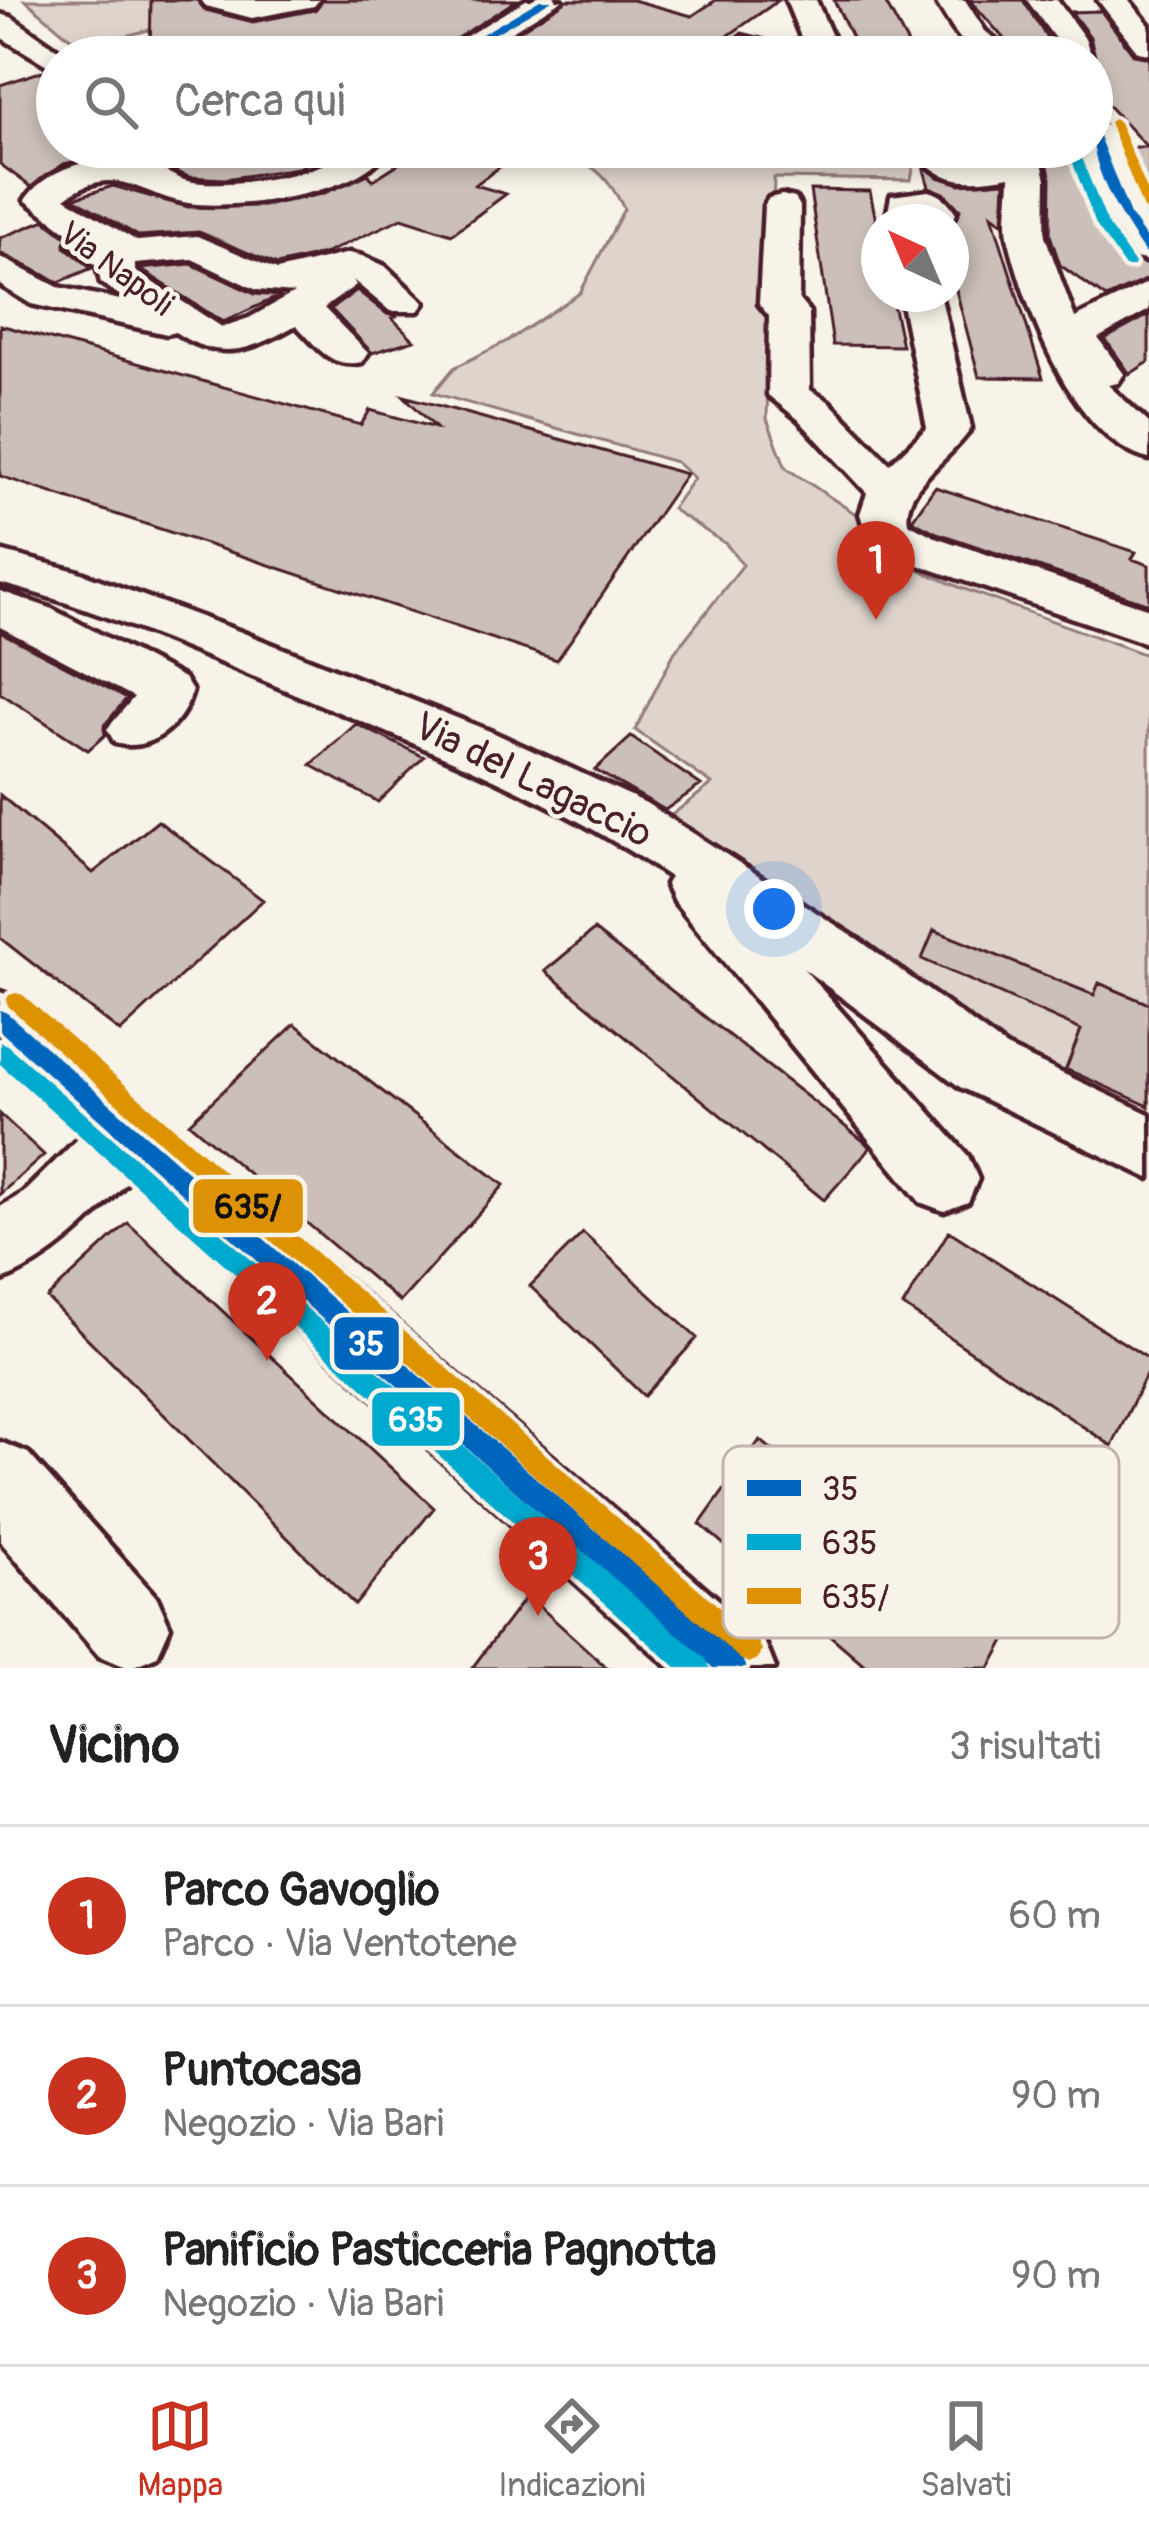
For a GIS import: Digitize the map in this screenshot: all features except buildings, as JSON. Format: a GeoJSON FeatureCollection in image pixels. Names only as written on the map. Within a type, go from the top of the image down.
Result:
{"type":"FeatureCollection","features":[{"type":"Feature","properties":{"kind":"street"},"geometry":{"type":"LineString","coordinates":[[216,0],[252,9],[304,0]]}},
{"type":"Feature","properties":{"kind":"street"},"geometry":{"type":"LineString","coordinates":[[484,36],[547,0]]}},
{"type":"Feature","properties":{"kind":"street"},"geometry":{"type":"LineString","coordinates":[[801,0],[816,36]]}},
{"type":"Feature","properties":{"kind":"street"},"geometry":{"type":"LineString","coordinates":[[950,0],[973,36]]}},
{"type":"Feature","properties":{"kind":"street"},"geometry":{"type":"LineString","coordinates":[[1042,0],[1068,36]]}},
{"type":"Feature","properties":{"kind":"street"},"geometry":{"type":"LineString","coordinates":[[1113,0],[1149,45]]}},
{"type":"Feature","properties":{"kind":"street"},"geometry":{"type":"LineString","coordinates":[[1128,0],[1149,25]]}},
{"type":"Feature","properties":{"kind":"street"},"geometry":{"type":"LineString","coordinates":[[8,34],[36,50]]}},
{"type":"Feature","properties":{"kind":"street","name":"Via Napoli"},"geometry":{"type":"LineString","coordinates":[[38,210],[116,262],[115,275],[215,340],[261,332],[299,305],[362,273],[349,264],[291,282],[271,282],[197,247],[134,253],[112,245],[43,200],[67,182],[104,168]]}},
{"type":"Feature","properties":{"kind":"street","name":"Via Napoli"},"geometry":{"type":"LineString","coordinates":[[148,168],[191,193],[255,190],[346,168]]}},
{"type":"Feature","properties":{"kind":"street"},"geometry":{"type":"LineString","coordinates":[[956,168],[1008,168]]}},
{"type":"Feature","properties":{"kind":"street"},"geometry":{"type":"LineString","coordinates":[[1029,168],[1038,243],[1052,279],[1070,280],[1085,318],[1092,362],[1143,405]]}},
{"type":"Feature","properties":{"kind":"street"},"geometry":{"type":"LineString","coordinates":[[1029,168],[1026,236],[1068,355],[1096,400],[1149,446]]}},
{"type":"Feature","properties":{"kind":"street"},"geometry":{"type":"LineString","coordinates":[[1106,168],[1124,215],[1149,250]]}},
{"type":"Feature","properties":{"kind":"street"},"geometry":{"type":"LineString","coordinates":[[782,206],[779,304],[789,312],[789,395],[813,410],[890,491]]}},
{"type":"Feature","properties":{"kind":"street","name":"Via Napoli"},"geometry":{"type":"LineString","coordinates":[[230,262],[244,258],[282,272],[301,271],[352,244],[336,227]]}},
{"type":"Feature","properties":{"kind":"street","name":"Via Napoli"},"geometry":{"type":"LineString","coordinates":[[0,269],[45,296],[195,327]]}},
{"type":"Feature","properties":{"kind":"street"},"geometry":{"type":"LineString","coordinates":[[362,273],[371,274],[404,304]]}},
{"type":"Feature","properties":{"kind":"street"},"geometry":{"type":"LineString","coordinates":[[1085,318],[1149,294]]}},
{"type":"Feature","properties":{"kind":"street"},"geometry":{"type":"LineString","coordinates":[[299,305],[347,353]]}},
{"type":"Feature","properties":{"kind":"street"},"geometry":{"type":"LineString","coordinates":[[924,312],[949,428],[941,445],[911,467],[890,491],[882,523],[894,538],[1149,627]]}},
{"type":"Feature","properties":{"kind":"street","name":"Via del Lagaccio"},"geometry":{"type":"LineString","coordinates":[[0,567],[59,582],[223,644],[473,746],[626,818],[837,958],[983,1067],[1149,1147]]}},
{"type":"Feature","properties":{"kind":"street"},"geometry":{"type":"LineString","coordinates":[[0,608],[166,691],[165,698],[134,729]]}},
{"type":"Feature","properties":{"kind":"street"},"geometry":{"type":"LineString","coordinates":[[699,865],[693,875],[704,897],[944,1179]]}},
{"type":"Feature","properties":{"kind":"street"},"geometry":{"type":"LineString","coordinates":[[0,1018],[734,1668]]}},
{"type":"Feature","properties":{"kind":"street"},"geometry":{"type":"LineString","coordinates":[[0,1247],[48,1216],[131,1132]]}},
{"type":"Feature","properties":{"kind":"street"},"geometry":{"type":"LineString","coordinates":[[0,1481],[128,1628]]}},
{"type":"Feature","properties":{"kind":"shaded area"},"geometry":{"type":"Polygon","coordinates":[[[25,0],[154,0],[177,23],[125,36],[68,36],[25,0]]]}},
{"type":"Feature","properties":{"kind":"shaded area"},"geometry":{"type":"Polygon","coordinates":[[[593,168],[913,168],[911,180],[774,178],[767,419],[786,468],[871,524],[861,545],[959,587],[1149,656],[1149,1117],[976,1042],[660,824],[712,784],[635,730],[674,653],[743,565],[726,544],[672,509],[694,478],[676,462],[433,393],[454,368],[509,340],[580,293],[624,209],[593,168]]]}},
{"type":"Feature","properties":{"kind":"transit line","name":"35"},"geometry":{"type":"LineString","coordinates":[[484,36],[547,0]]}},
{"type":"Feature","properties":{"kind":"transit line","name":"635/"},"geometry":{"type":"LineString","coordinates":[[1114,122],[1149,209]]}},
{"type":"Feature","properties":{"kind":"transit line","name":"635"},"geometry":{"type":"LineString","coordinates":[[1080,168],[1102,225],[1129,264]]}},
{"type":"Feature","properties":{"kind":"transit line","name":"35"},"geometry":{"type":"LineString","coordinates":[[1106,168],[1124,215],[1149,250]]}},
{"type":"Feature","properties":{"kind":"transit line","name":"635/"},"geometry":{"type":"LineString","coordinates":[[16,1001],[723,1627]]}},
{"type":"Feature","properties":{"kind":"transit line","name":"35"},"geometry":{"type":"LineString","coordinates":[[0,1019],[733,1668]]}},
{"type":"Feature","properties":{"kind":"transit line","name":"635"},"geometry":{"type":"LineString","coordinates":[[0,1051],[697,1668]]}},
{"type":"Feature","properties":{"kind":"transit line","name":"635/"},"geometry":{"type":"LineString","coordinates":[[735,1638],[749,1650]]}},
{"type":"Feature","properties":{"kind":"place","name":"Parco Gavoglio"},"geometry":{"type":"Point","coordinates":[876,620]}},
{"type":"Feature","properties":{"kind":"place","name":"Puntocasa"},"geometry":{"type":"Point","coordinates":[267,1361]}},
{"type":"Feature","properties":{"kind":"place","name":"Panificio Pasticceria Pagnotta"},"geometry":{"type":"Point","coordinates":[538,1616]}}]}
